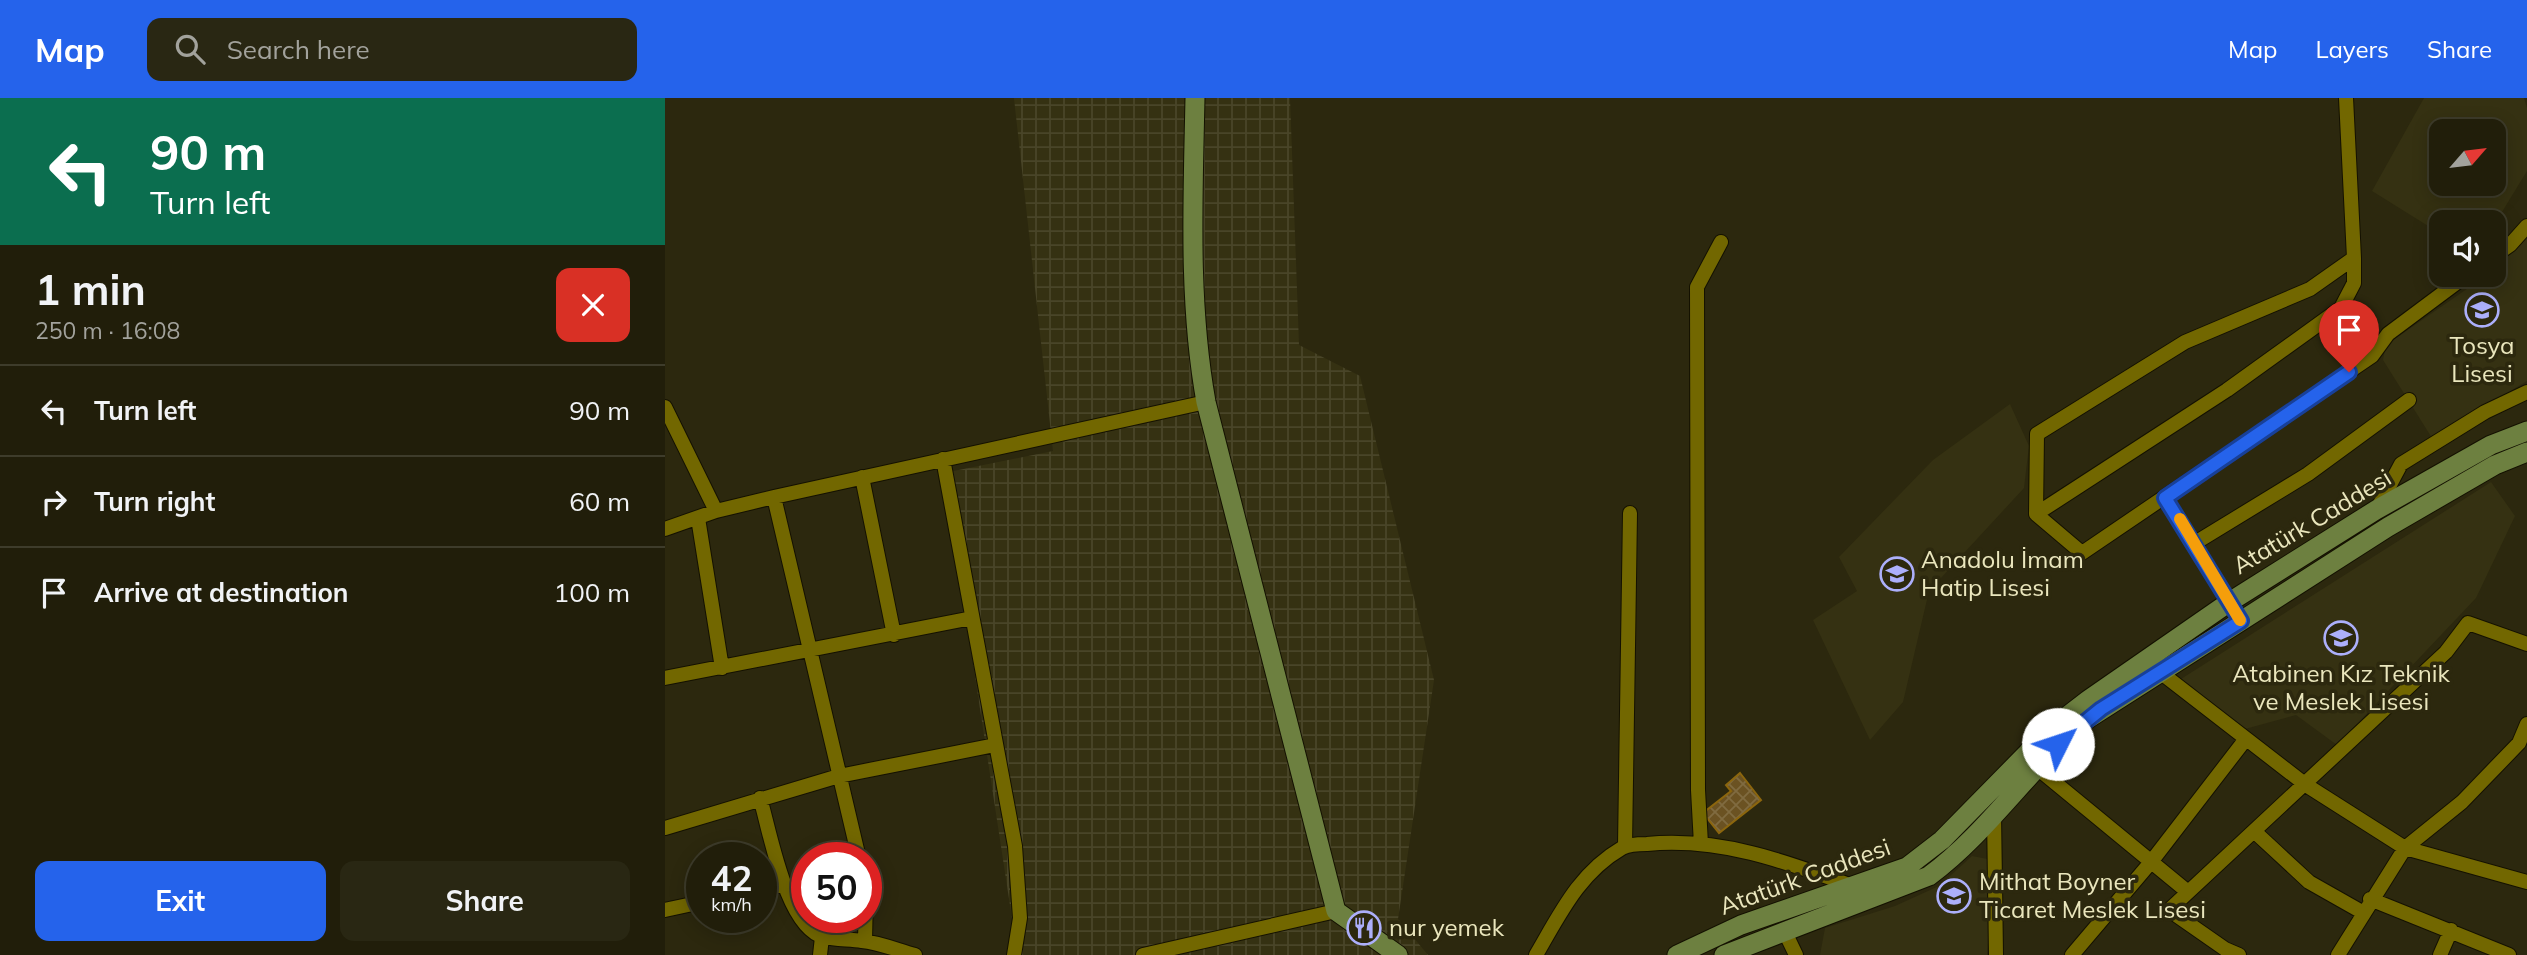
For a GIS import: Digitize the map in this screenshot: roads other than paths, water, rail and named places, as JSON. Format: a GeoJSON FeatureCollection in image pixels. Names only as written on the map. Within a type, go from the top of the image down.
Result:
{"type":"FeatureCollection","features":[{"type":"Feature","properties":{"kind":"main road"},"geometry":{"type":"LineString","coordinates":[[1195,98],[1193,246],[1197,354],[1206,402],[1336,911],[1398,955]]}},
{"type":"Feature","properties":{"kind":"main road","name":"Atatürk Caddesi"},"geometry":{"type":"LineString","coordinates":[[1677,955],[1741,925],[1886,876],[1923,857],[2062,720],[2228,603],[2376,510],[2491,445],[2527,431]]}},
{"type":"Feature","properties":{"kind":"main road","name":"Atatürk Caddesi"},"geometry":{"type":"LineString","coordinates":[[1724,955],[1784,930],[1917,883],[1941,867],[2083,722],[2388,527],[2495,465],[2527,452]]}},
{"type":"Feature","properties":{"kind":"street"},"geometry":{"type":"LineString","coordinates":[[2036,514],[2227,390],[2341,308],[2354,283],[2346,98]]}},
{"type":"Feature","properties":{"kind":"street"},"geometry":{"type":"LineString","coordinates":[[2506,248],[2527,226]]}},
{"type":"Feature","properties":{"kind":"street"},"geometry":{"type":"LineString","coordinates":[[1701,844],[1698,790],[1697,287],[1721,242]]}},
{"type":"Feature","properties":{"kind":"street"},"geometry":{"type":"LineString","coordinates":[[2354,258],[2310,289],[2185,342],[2037,434],[2036,514],[2081,553],[2372,356],[2388,334],[2451,287]]}},
{"type":"Feature","properties":{"kind":"street"},"geometry":{"type":"LineString","coordinates":[[2388,527],[2376,510],[2401,464],[2485,412],[2527,392]]}},
{"type":"Feature","properties":{"kind":"street"},"geometry":{"type":"LineString","coordinates":[[2195,543],[2308,474],[2409,400]]}},
{"type":"Feature","properties":{"kind":"street"},"geometry":{"type":"LineString","coordinates":[[665,529],[716,511],[774,497],[1206,402]]}},
{"type":"Feature","properties":{"kind":"street"},"geometry":{"type":"LineString","coordinates":[[665,407],[716,511]]}},
{"type":"Feature","properties":{"kind":"street"},"geometry":{"type":"LineString","coordinates":[[943,459],[1019,873],[1019,928],[1014,955]]}},
{"type":"Feature","properties":{"kind":"street"},"geometry":{"type":"LineString","coordinates":[[862,477],[894,635]]}},
{"type":"Feature","properties":{"kind":"street"},"geometry":{"type":"LineString","coordinates":[[774,497],[855,842]]}},
{"type":"Feature","properties":{"kind":"street"},"geometry":{"type":"LineString","coordinates":[[2165,498],[2241,621]]}},
{"type":"Feature","properties":{"kind":"street"},"geometry":{"type":"LineString","coordinates":[[1625,846],[1630,513]]}},
{"type":"Feature","properties":{"kind":"street"},"geometry":{"type":"LineString","coordinates":[[698,518],[722,668]]}},
{"type":"Feature","properties":{"kind":"street"},"geometry":{"type":"LineString","coordinates":[[665,678],[809,652],[972,618]]}},
{"type":"Feature","properties":{"kind":"street"},"geometry":{"type":"LineString","coordinates":[[2239,955],[2225,949],[2169,910],[2446,652],[2468,623],[2527,644]]}},
{"type":"Feature","properties":{"kind":"street"},"geometry":{"type":"LineString","coordinates":[[2160,672],[2305,785],[2405,848],[2527,882]]}},
{"type":"Feature","properties":{"kind":"street"},"geometry":{"type":"LineString","coordinates":[[2338,955],[2370,899],[2405,848],[2462,802],[2523,744],[2527,724]]}},
{"type":"Feature","properties":{"kind":"street"},"geometry":{"type":"LineString","coordinates":[[2072,955],[2151,862],[2245,740]]}},
{"type":"Feature","properties":{"kind":"street"},"geometry":{"type":"LineString","coordinates":[[665,828],[839,776],[995,745]]}},
{"type":"Feature","properties":{"kind":"street"},"geometry":{"type":"LineString","coordinates":[[2036,768],[2188,892]]}},
{"type":"Feature","properties":{"kind":"street"},"geometry":{"type":"LineString","coordinates":[[760,798],[785,884],[801,920],[823,937],[865,941],[915,955]]}},
{"type":"Feature","properties":{"kind":"street"},"geometry":{"type":"LineString","coordinates":[[1994,813],[1996,955]]}},
{"type":"Feature","properties":{"kind":"street"},"geometry":{"type":"LineString","coordinates":[[2255,832],[2309,882],[2363,912]]}},
{"type":"Feature","properties":{"kind":"street"},"geometry":{"type":"LineString","coordinates":[[1536,955],[1575,887],[1599,863],[1625,846],[1684,840],[1771,856],[1855,887]]}},
{"type":"Feature","properties":{"kind":"street"},"geometry":{"type":"LineString","coordinates":[[777,886],[785,884]]}},
{"type":"Feature","properties":{"kind":"street"},"geometry":{"type":"LineString","coordinates":[[2370,899],[2509,955]]}},
{"type":"Feature","properties":{"kind":"street"},"geometry":{"type":"LineString","coordinates":[[665,909],[686,905]]}},
{"type":"Feature","properties":{"kind":"street"},"geometry":{"type":"LineString","coordinates":[[1143,955],[1336,911]]}},
{"type":"Feature","properties":{"kind":"street"},"geometry":{"type":"LineString","coordinates":[[1784,930],[1796,955]]}},
{"type":"Feature","properties":{"kind":"street"},"geometry":{"type":"LineString","coordinates":[[2440,955],[2451,930]]}},
{"type":"Feature","properties":{"kind":"street"},"geometry":{"type":"LineString","coordinates":[[865,933],[865,941]]}},
{"type":"Feature","properties":{"kind":"street"},"geometry":{"type":"LineString","coordinates":[[820,955],[823,937]]}},
{"type":"Feature","properties":{"kind":"place","name":"Tosya Lisesi"},"geometry":{"type":"Point","coordinates":[2482,310]}},
{"type":"Feature","properties":{"kind":"place","name":"Anadolu İmam Hatip Lisesi"},"geometry":{"type":"Point","coordinates":[1897,574]}},
{"type":"Feature","properties":{"kind":"place","name":"Atabinen Kız Teknik ve Meslek Lisesi"},"geometry":{"type":"Point","coordinates":[2341,638]}},
{"type":"Feature","properties":{"kind":"place","name":"Mithat Boyner Ticaret Meslek Lisesi"},"geometry":{"type":"Point","coordinates":[1954,896]}},
{"type":"Feature","properties":{"kind":"place","name":"nur yemek"},"geometry":{"type":"Point","coordinates":[1364,928]}}]}
